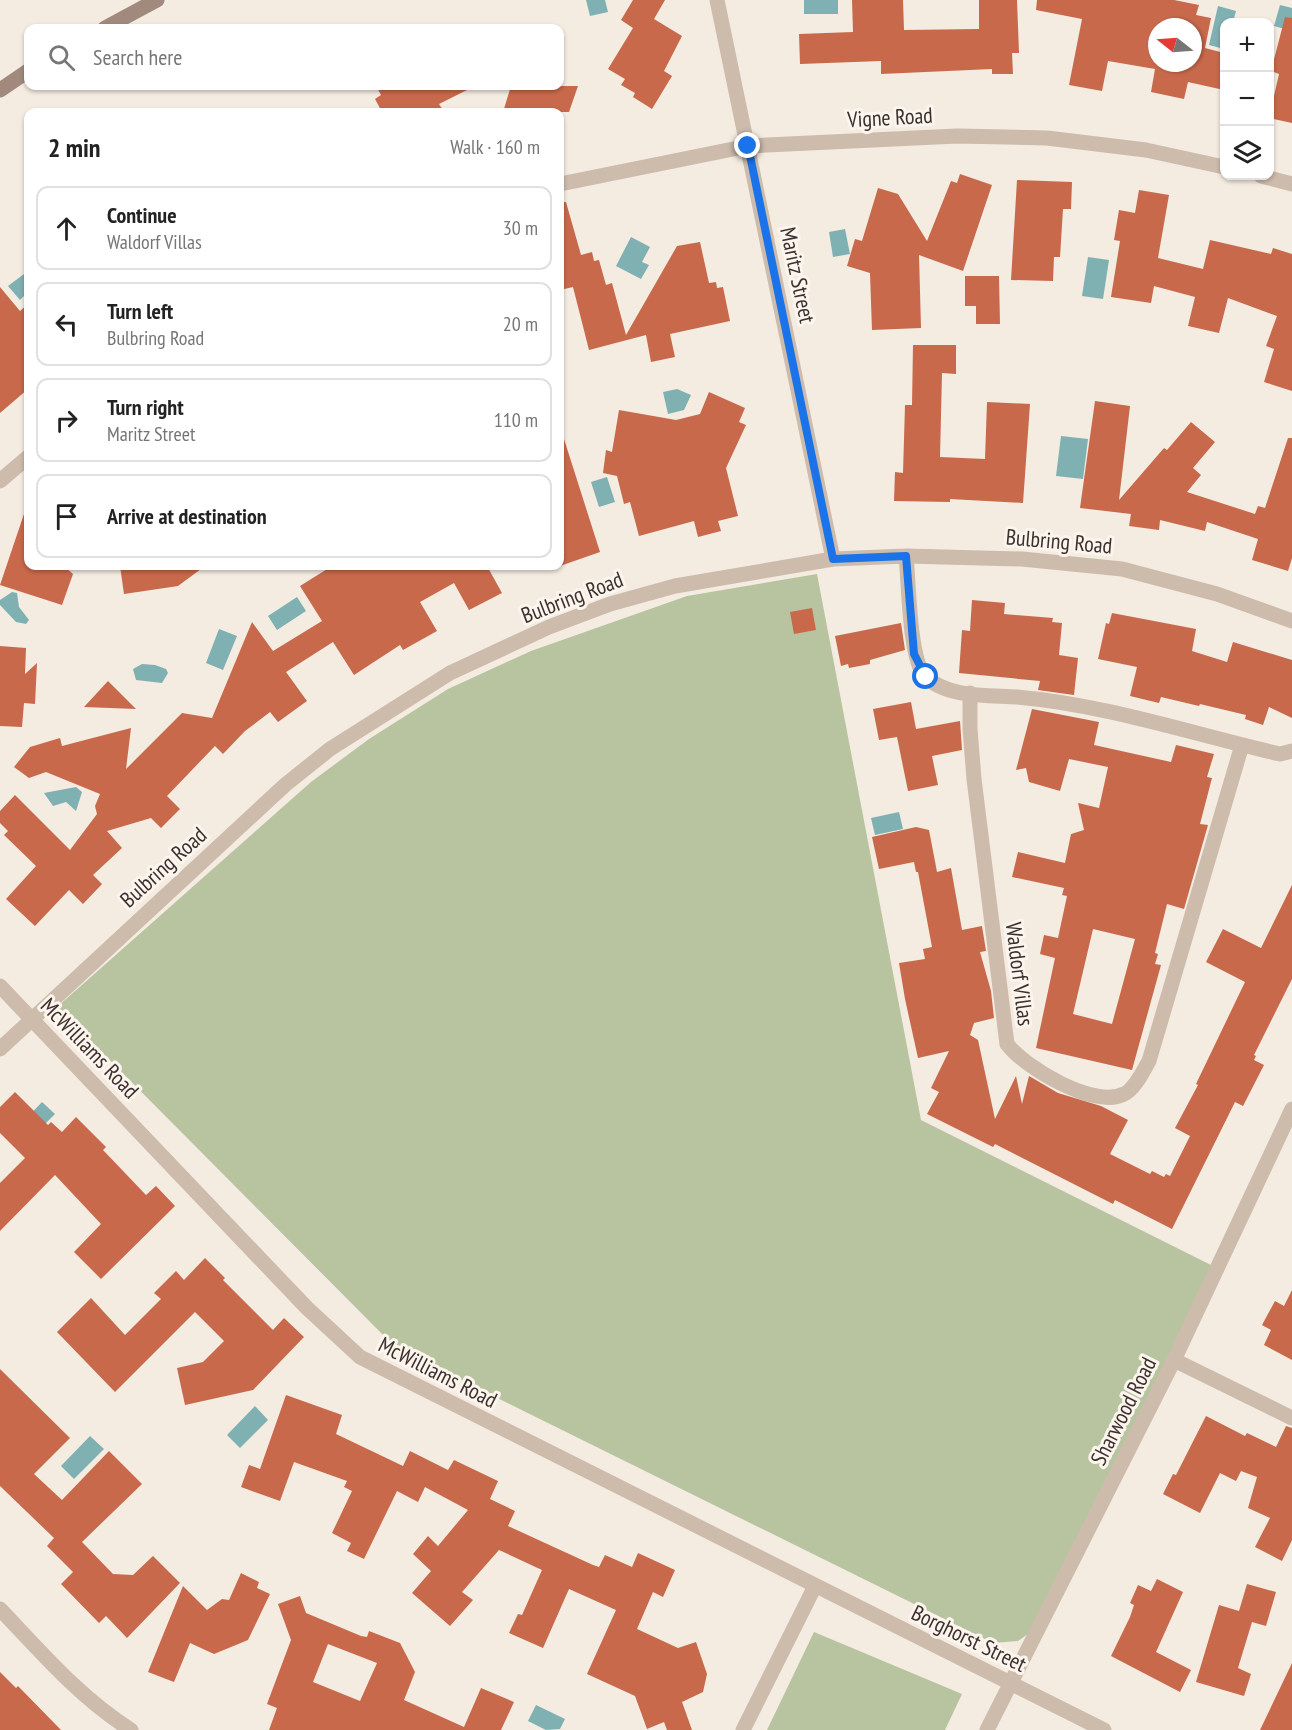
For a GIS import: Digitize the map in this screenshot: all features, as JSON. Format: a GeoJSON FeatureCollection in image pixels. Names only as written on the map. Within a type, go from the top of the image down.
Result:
{"type":"FeatureCollection","features":[{"type":"Feature","properties":{"kind":"main road"},"geometry":{"type":"LineString","coordinates":[[112,24],[157,0]]}},
{"type":"Feature","properties":{"kind":"main road"},"geometry":{"type":"LineString","coordinates":[[0,90],[24,74]]}},
{"type":"Feature","properties":{"kind":"street","name":"Maritz Street"},"geometry":{"type":"LineString","coordinates":[[717,0],[833,559]]}},
{"type":"Feature","properties":{"kind":"street","name":"Vigne Road"},"geometry":{"type":"LineString","coordinates":[[564,183],[748,146],[957,136],[1047,138],[1146,150],[1220,166]]}},
{"type":"Feature","properties":{"kind":"street"},"geometry":{"type":"LineString","coordinates":[[1274,179],[1292,184]]}},
{"type":"Feature","properties":{"kind":"street"},"geometry":{"type":"LineString","coordinates":[[0,481],[24,460]]}},
{"type":"Feature","properties":{"kind":"street","name":"Bulbring Road"},"geometry":{"type":"LineString","coordinates":[[0,1049],[285,785],[346,738],[450,673],[549,627],[610,604],[675,586],[833,559],[906,556],[1022,559],[1122,569],[1217,594],[1292,621]]}},
{"type":"Feature","properties":{"kind":"street"},"geometry":{"type":"LineString","coordinates":[[906,556],[914,654],[926,677],[944,688],[970,693],[1063,701],[1172,725],[1280,754],[1292,751]]}},
{"type":"Feature","properties":{"kind":"street","name":"Waldorf Villas"},"geometry":{"type":"LineString","coordinates":[[970,693],[969,729],[974,779],[1007,1044],[1029,1064],[1091,1097],[1117,1097],[1128,1092],[1149,1061],[1242,745]]}},
{"type":"Feature","properties":{"kind":"street","name":"McWilliams Road"},"geometry":{"type":"LineString","coordinates":[[0,986],[307,1308],[360,1357],[815,1586]]}},
{"type":"Feature","properties":{"kind":"street","name":"Sharwood Road"},"geometry":{"type":"LineString","coordinates":[[987,1730],[1174,1360],[1292,1109]]}},
{"type":"Feature","properties":{"kind":"street"},"geometry":{"type":"LineString","coordinates":[[1174,1360],[1292,1418]]}},
{"type":"Feature","properties":{"kind":"street"},"geometry":{"type":"LineString","coordinates":[[743,1730],[815,1586]]}},
{"type":"Feature","properties":{"kind":"street","name":"Borghorst Street"},"geometry":{"type":"LineString","coordinates":[[815,1586],[1104,1730]]}},
{"type":"Feature","properties":{"kind":"street"},"geometry":{"type":"LineString","coordinates":[[0,1609],[73,1686],[131,1730]]}},
{"type":"Feature","properties":{"kind":"green space"},"geometry":{"type":"Polygon","coordinates":[[[817,574],[921,1120],[1213,1266],[1035,1629],[1018,1641],[993,1643],[396,1348],[57,1007],[311,782],[369,739],[448,689],[531,651],[687,596],[817,574]]]}},
{"type":"Feature","properties":{"kind":"green space"},"geometry":{"type":"Polygon","coordinates":[[[814,1632],[962,1694],[945,1730],[767,1730],[814,1632]]]}},
{"type":"Feature","properties":{"kind":"water"},"geometry":{"type":"Polygon","coordinates":[[[586,0],[605,0],[608,12],[590,16],[586,0]]]}},
{"type":"Feature","properties":{"kind":"water"},"geometry":{"type":"Polygon","coordinates":[[[804,0],[838,0],[838,14],[804,14],[804,0]]]}},
{"type":"Feature","properties":{"kind":"water"},"geometry":{"type":"Polygon","coordinates":[[[1280,5],[1292,8],[1292,31],[1274,26],[1280,5]]]}},
{"type":"Feature","properties":{"kind":"water"},"geometry":{"type":"Polygon","coordinates":[[[1218,6],[1236,11],[1234,18],[1220,18],[1220,48],[1209,45],[1218,6]]]}},
{"type":"Feature","properties":{"kind":"water"},"geometry":{"type":"Polygon","coordinates":[[[845,229],[850,254],[833,257],[829,232],[845,229]]]}},
{"type":"Feature","properties":{"kind":"water"},"geometry":{"type":"Polygon","coordinates":[[[631,237],[650,247],[642,262],[649,265],[641,279],[616,266],[631,237]]]}},
{"type":"Feature","properties":{"kind":"water"},"geometry":{"type":"Polygon","coordinates":[[[1088,257],[1109,260],[1103,299],[1082,296],[1088,257]]]}},
{"type":"Feature","properties":{"kind":"water"},"geometry":{"type":"Polygon","coordinates":[[[24,274],[24,296],[20,300],[8,286],[24,274]]]}},
{"type":"Feature","properties":{"kind":"water"},"geometry":{"type":"Polygon","coordinates":[[[677,389],[691,395],[684,410],[668,414],[663,392],[677,389]]]}},
{"type":"Feature","properties":{"kind":"water"},"geometry":{"type":"Polygon","coordinates":[[[1061,436],[1088,439],[1083,479],[1056,476],[1061,436]]]}},
{"type":"Feature","properties":{"kind":"water"},"geometry":{"type":"Polygon","coordinates":[[[607,477],[615,502],[599,507],[591,482],[607,477]]]}},
{"type":"Feature","properties":{"kind":"water"},"geometry":{"type":"Polygon","coordinates":[[[12,592],[17,593],[19,607],[29,620],[26,624],[16,622],[0,605],[0,600],[12,592]]]}},
{"type":"Feature","properties":{"kind":"water"},"geometry":{"type":"Polygon","coordinates":[[[297,597],[306,611],[277,630],[268,616],[297,597]]]}},
{"type":"Feature","properties":{"kind":"water"},"geometry":{"type":"Polygon","coordinates":[[[219,629],[237,636],[223,670],[206,663],[219,629]]]}},
{"type":"Feature","properties":{"kind":"water"},"geometry":{"type":"Polygon","coordinates":[[[142,664],[166,669],[168,673],[162,683],[136,680],[133,669],[142,664]]]}},
{"type":"Feature","properties":{"kind":"water"},"geometry":{"type":"Polygon","coordinates":[[[76,787],[82,792],[76,811],[66,802],[53,806],[44,793],[76,787]]]}},
{"type":"Feature","properties":{"kind":"water"},"geometry":{"type":"Polygon","coordinates":[[[899,812],[903,829],[875,835],[871,818],[899,812]]]}},
{"type":"Feature","properties":{"kind":"water"},"geometry":{"type":"Polygon","coordinates":[[[42,1102],[55,1114],[33,1136],[21,1124],[42,1102]]]}},
{"type":"Feature","properties":{"kind":"water"},"geometry":{"type":"Polygon","coordinates":[[[255,1406],[268,1420],[240,1448],[227,1435],[255,1406]]]}},
{"type":"Feature","properties":{"kind":"water"},"geometry":{"type":"Polygon","coordinates":[[[90,1436],[104,1449],[74,1479],[61,1466],[90,1436]]]}},
{"type":"Feature","properties":{"kind":"water"},"geometry":{"type":"Polygon","coordinates":[[[536,1705],[565,1719],[560,1729],[546,1730],[528,1721],[536,1705]]]}},
{"type":"Feature","properties":{"kind":"building"},"geometry":{"type":"Polygon","coordinates":[[[633,0],[665,0],[654,19],[682,36],[664,71],[672,76],[652,109],[633,97],[635,93],[621,85],[625,79],[608,69],[633,28],[621,20],[633,0]]]}},
{"type":"Feature","properties":{"kind":"building"},"geometry":{"type":"Polygon","coordinates":[[[852,0],[903,0],[904,30],[979,29],[979,0],[1017,0],[1019,53],[1012,53],[1013,74],[992,74],[992,69],[881,74],[881,61],[800,64],[799,34],[853,32],[852,0]]]}},
{"type":"Feature","properties":{"kind":"building"},"geometry":{"type":"Polygon","coordinates":[[[1037,0],[1174,0],[1199,5],[1196,15],[1211,18],[1205,48],[1220,52],[1220,89],[1188,82],[1184,99],[1151,92],[1154,72],[1202,72],[1202,18],[1148,18],[1148,68],[1108,61],[1102,91],[1069,85],[1082,19],[1036,10],[1037,0]]]}},
{"type":"Feature","properties":{"kind":"building"},"geometry":{"type":"Polygon","coordinates":[[[1285,17],[1292,18],[1292,123],[1274,119],[1274,96],[1279,74],[1274,72],[1274,59],[1285,17]]]}},
{"type":"Feature","properties":{"kind":"building"},"geometry":{"type":"Polygon","coordinates":[[[564,86],[578,86],[569,112],[564,112],[564,108],[504,108],[510,90],[564,90],[564,86]]]}},
{"type":"Feature","properties":{"kind":"building"},"geometry":{"type":"Polygon","coordinates":[[[378,90],[467,90],[439,104],[442,108],[380,108],[375,99],[381,95],[378,90]]]}},
{"type":"Feature","properties":{"kind":"building"},"geometry":{"type":"Polygon","coordinates":[[[960,174],[992,185],[963,271],[919,255],[921,328],[872,330],[870,273],[847,266],[855,239],[862,241],[878,188],[898,194],[927,241],[951,181],[957,183],[960,174]]]}},
{"type":"Feature","properties":{"kind":"building"},"geometry":{"type":"Polygon","coordinates":[[[1017,180],[1072,182],[1071,209],[1063,209],[1060,257],[1054,257],[1053,281],[1011,280],[1017,180]]]}},
{"type":"Feature","properties":{"kind":"building"},"geometry":{"type":"Polygon","coordinates":[[[1139,190],[1169,195],[1158,258],[1203,269],[1210,240],[1271,254],[1273,248],[1292,254],[1292,391],[1264,382],[1274,349],[1266,346],[1277,316],[1228,298],[1219,333],[1188,326],[1195,297],[1154,286],[1151,303],[1111,297],[1120,241],[1114,240],[1119,210],[1135,213],[1139,190]]]}},
{"type":"Feature","properties":{"kind":"building"},"geometry":{"type":"Polygon","coordinates":[[[564,202],[566,202],[581,255],[592,252],[594,261],[599,260],[606,285],[612,283],[626,335],[677,246],[700,242],[709,283],[716,282],[717,288],[723,287],[730,321],[670,334],[675,357],[651,362],[646,335],[589,350],[573,287],[564,289],[564,202]]]}},
{"type":"Feature","properties":{"kind":"building"},"geometry":{"type":"Polygon","coordinates":[[[965,276],[999,276],[1000,324],[976,324],[976,306],[965,306],[965,276]]]}},
{"type":"Feature","properties":{"kind":"building"},"geometry":{"type":"Polygon","coordinates":[[[0,287],[20,311],[24,308],[24,392],[0,413],[0,287]]]}},
{"type":"Feature","properties":{"kind":"building"},"geometry":{"type":"Polygon","coordinates":[[[913,345],[956,345],[956,374],[942,373],[940,457],[985,459],[987,402],[1030,404],[1023,503],[950,499],[950,502],[894,501],[895,472],[903,473],[905,405],[912,405],[913,345]]]}},
{"type":"Feature","properties":{"kind":"building"},"geometry":{"type":"Polygon","coordinates":[[[709,392],[745,408],[739,422],[746,425],[726,468],[738,516],[718,521],[721,531],[698,537],[694,521],[639,536],[630,502],[624,504],[617,476],[603,473],[606,450],[612,452],[619,410],[676,420],[700,414],[709,392]]]}},
{"type":"Feature","properties":{"kind":"building"},"geometry":{"type":"Polygon","coordinates":[[[1095,401],[1130,406],[1119,500],[1164,448],[1167,450],[1191,422],[1215,442],[1193,468],[1201,475],[1187,492],[1255,514],[1258,506],[1265,508],[1288,438],[1292,438],[1292,558],[1288,571],[1252,560],[1258,539],[1207,522],[1205,531],[1160,520],[1159,530],[1129,526],[1131,514],[1080,508],[1095,401]]]}},
{"type":"Feature","properties":{"kind":"building"},"geometry":{"type":"Polygon","coordinates":[[[564,439],[600,552],[564,565],[564,439]]]}},
{"type":"Feature","properties":{"kind":"building"},"geometry":{"type":"Polygon","coordinates":[[[24,514],[24,570],[68,570],[73,574],[62,605],[0,585],[24,514]]]}},
{"type":"Feature","properties":{"kind":"building"},"geometry":{"type":"Polygon","coordinates":[[[121,570],[200,570],[178,586],[124,594],[121,570]]]}},
{"type":"Feature","properties":{"kind":"building"},"geometry":{"type":"Polygon","coordinates":[[[326,570],[489,570],[502,593],[469,610],[454,583],[420,602],[437,631],[403,650],[400,645],[354,675],[333,642],[286,672],[307,701],[278,722],[270,712],[245,731],[223,754],[215,746],[167,796],[180,809],[161,828],[151,818],[107,831],[122,848],[93,875],[102,884],[83,904],[69,890],[35,926],[6,899],[36,866],[4,835],[8,831],[0,823],[0,811],[15,795],[70,850],[97,814],[95,806],[100,794],[46,772],[29,778],[14,767],[30,747],[60,738],[62,746],[131,728],[126,769],[182,713],[212,718],[252,622],[273,651],[322,621],[300,586],[326,570]]]}},
{"type":"Feature","properties":{"kind":"building"},"geometry":{"type":"Polygon","coordinates":[[[972,600],[1005,603],[1004,614],[1053,618],[1052,622],[1062,623],[1059,655],[1078,658],[1074,695],[1038,690],[1040,681],[959,673],[962,630],[970,631],[972,600]]]}},
{"type":"Feature","properties":{"kind":"building"},"geometry":{"type":"Polygon","coordinates":[[[812,608],[816,630],[794,634],[790,612],[812,608]]]}},
{"type":"Feature","properties":{"kind":"building"},"geometry":{"type":"Polygon","coordinates":[[[1112,613],[1196,629],[1192,651],[1227,662],[1233,642],[1292,660],[1292,718],[1269,707],[1263,725],[1245,719],[1246,715],[1200,704],[1199,706],[1161,697],[1159,703],[1130,696],[1137,667],[1098,659],[1106,623],[1109,624],[1112,613]]]}},
{"type":"Feature","properties":{"kind":"building"},"geometry":{"type":"Polygon","coordinates":[[[901,623],[905,650],[870,660],[870,664],[849,668],[848,664],[841,666],[835,636],[901,623]]]}},
{"type":"Feature","properties":{"kind":"building"},"geometry":{"type":"Polygon","coordinates":[[[0,646],[26,648],[25,674],[37,663],[35,704],[24,703],[22,727],[0,726],[0,646]]]}},
{"type":"Feature","properties":{"kind":"building"},"geometry":{"type":"Polygon","coordinates":[[[108,681],[136,709],[84,707],[108,681]]]}},
{"type":"Feature","properties":{"kind":"building"},"geometry":{"type":"Polygon","coordinates":[[[911,702],[916,729],[960,721],[962,750],[932,756],[938,785],[908,791],[897,737],[879,740],[873,709],[911,702]]]}},
{"type":"Feature","properties":{"kind":"building"},"geometry":{"type":"Polygon","coordinates":[[[1032,709],[1099,722],[1094,745],[1171,762],[1176,745],[1214,754],[1207,777],[1212,778],[1200,824],[1208,825],[1184,909],[1167,904],[1155,953],[1158,954],[1155,964],[1161,965],[1132,1070],[1036,1048],[1055,958],[1040,954],[1044,935],[1058,938],[1067,896],[1062,895],[1064,888],[1012,877],[1018,852],[1065,863],[1071,834],[1084,830],[1078,803],[1099,808],[1108,767],[1069,759],[1060,791],[1029,782],[1026,768],[1016,770],[1032,709]],[[1093,929],[1073,1014],[1112,1024],[1135,939],[1093,929]]]}},
{"type":"Feature","properties":{"kind":"building"},"geometry":{"type":"Polygon","coordinates":[[[916,827],[929,830],[937,872],[951,868],[962,930],[982,926],[986,951],[980,952],[991,991],[994,1018],[974,1023],[970,1035],[978,1040],[995,1119],[1016,1076],[1022,1104],[1029,1076],[1058,1093],[1101,1106],[1128,1120],[1110,1154],[1150,1174],[1152,1171],[1164,1177],[1166,1174],[1170,1176],[1190,1136],[1175,1128],[1198,1085],[1196,1084],[1245,982],[1206,962],[1223,929],[1261,948],[1292,885],[1292,979],[1254,1055],[1256,1056],[1254,1060],[1264,1065],[1243,1106],[1235,1102],[1172,1229],[1115,1200],[1113,1204],[995,1144],[993,1147],[927,1114],[939,1092],[931,1088],[949,1051],[918,1058],[905,999],[899,963],[925,959],[923,949],[932,947],[918,872],[916,872],[914,862],[879,869],[872,837],[916,827]]]}},
{"type":"Feature","properties":{"kind":"building"},"geometry":{"type":"Polygon","coordinates":[[[15,1092],[48,1125],[51,1122],[62,1132],[76,1117],[106,1147],[103,1150],[146,1195],[156,1186],[175,1206],[101,1279],[74,1252],[101,1224],[55,1175],[0,1231],[0,1183],[25,1158],[0,1133],[0,1107],[15,1092]]]}},
{"type":"Feature","properties":{"kind":"building"},"geometry":{"type":"Polygon","coordinates":[[[205,1258],[225,1278],[223,1280],[273,1330],[284,1318],[304,1337],[253,1390],[185,1405],[177,1368],[203,1362],[224,1341],[195,1312],[115,1392],[57,1332],[91,1298],[125,1335],[161,1299],[154,1293],[176,1271],[184,1280],[205,1258]]]}},
{"type":"Feature","properties":{"kind":"building"},"geometry":{"type":"Polygon","coordinates":[[[1292,1290],[1292,1360],[1264,1345],[1271,1330],[1262,1325],[1275,1301],[1284,1306],[1292,1290]]]}},
{"type":"Feature","properties":{"kind":"building"},"geometry":{"type":"Polygon","coordinates":[[[0,1369],[70,1438],[34,1474],[62,1500],[109,1451],[142,1484],[82,1542],[113,1574],[133,1575],[153,1556],[180,1583],[127,1638],[106,1616],[99,1623],[61,1584],[73,1572],[47,1546],[54,1538],[0,1486],[0,1369]]]}},
{"type":"Feature","properties":{"kind":"building"},"geometry":{"type":"Polygon","coordinates":[[[286,1395],[342,1415],[336,1434],[403,1466],[410,1451],[448,1470],[454,1460],[498,1481],[490,1499],[515,1511],[508,1526],[593,1565],[599,1567],[605,1555],[632,1567],[638,1553],[675,1570],[663,1597],[653,1592],[637,1629],[678,1648],[696,1642],[707,1674],[703,1692],[682,1702],[692,1730],[667,1730],[664,1722],[647,1729],[635,1696],[587,1674],[616,1610],[569,1589],[543,1648],[509,1633],[518,1614],[522,1615],[542,1570],[499,1550],[462,1592],[473,1600],[450,1626],[412,1593],[431,1571],[413,1554],[428,1536],[438,1546],[468,1510],[425,1487],[418,1502],[397,1491],[364,1559],[347,1551],[351,1543],[332,1533],[352,1491],[344,1487],[347,1481],[294,1462],[280,1501],[241,1487],[249,1465],[260,1469],[286,1395]]]}},
{"type":"Feature","properties":{"kind":"building"},"geometry":{"type":"Polygon","coordinates":[[[1206,1416],[1245,1436],[1247,1433],[1276,1447],[1286,1426],[1292,1428],[1292,1540],[1282,1561],[1255,1547],[1270,1518],[1248,1508],[1257,1477],[1241,1471],[1236,1481],[1220,1473],[1200,1513],[1163,1494],[1173,1474],[1176,1475],[1206,1416]]]}},
{"type":"Feature","properties":{"kind":"building"},"geometry":{"type":"Polygon","coordinates":[[[241,1573],[259,1582],[257,1588],[270,1594],[248,1640],[214,1654],[190,1643],[174,1682],[148,1672],[183,1586],[207,1610],[222,1599],[229,1600],[241,1573]]]}},
{"type":"Feature","properties":{"kind":"building"},"geometry":{"type":"Polygon","coordinates":[[[1157,1579],[1183,1592],[1156,1652],[1191,1670],[1180,1692],[1111,1656],[1130,1617],[1134,1605],[1130,1603],[1138,1585],[1151,1591],[1157,1579]]]}},
{"type":"Feature","properties":{"kind":"building"},"geometry":{"type":"Polygon","coordinates":[[[1247,1584],[1276,1592],[1266,1626],[1252,1622],[1238,1668],[1251,1674],[1244,1696],[1196,1682],[1219,1605],[1239,1611],[1247,1584]]]}},
{"type":"Feature","properties":{"kind":"building"},"geometry":{"type":"Polygon","coordinates":[[[300,1596],[306,1613],[361,1636],[367,1637],[369,1631],[400,1643],[415,1672],[404,1700],[464,1727],[481,1688],[514,1702],[501,1730],[269,1730],[277,1708],[267,1704],[291,1640],[278,1604],[300,1596]],[[328,1644],[313,1682],[360,1701],[377,1663],[328,1644]]]}},
{"type":"Feature","properties":{"kind":"building"},"geometry":{"type":"Polygon","coordinates":[[[1292,1663],[1292,1730],[1260,1730],[1292,1663]]]}},
{"type":"Feature","properties":{"kind":"building"},"geometry":{"type":"Polygon","coordinates":[[[0,1672],[16,1688],[18,1686],[61,1730],[0,1730],[0,1672]]]}},
{"type":"Feature","properties":{"kind":"route"},"geometry":{"type":"LineString","coordinates":[[748,146],[833,559],[906,556],[914,654],[926,677]]}}]}
